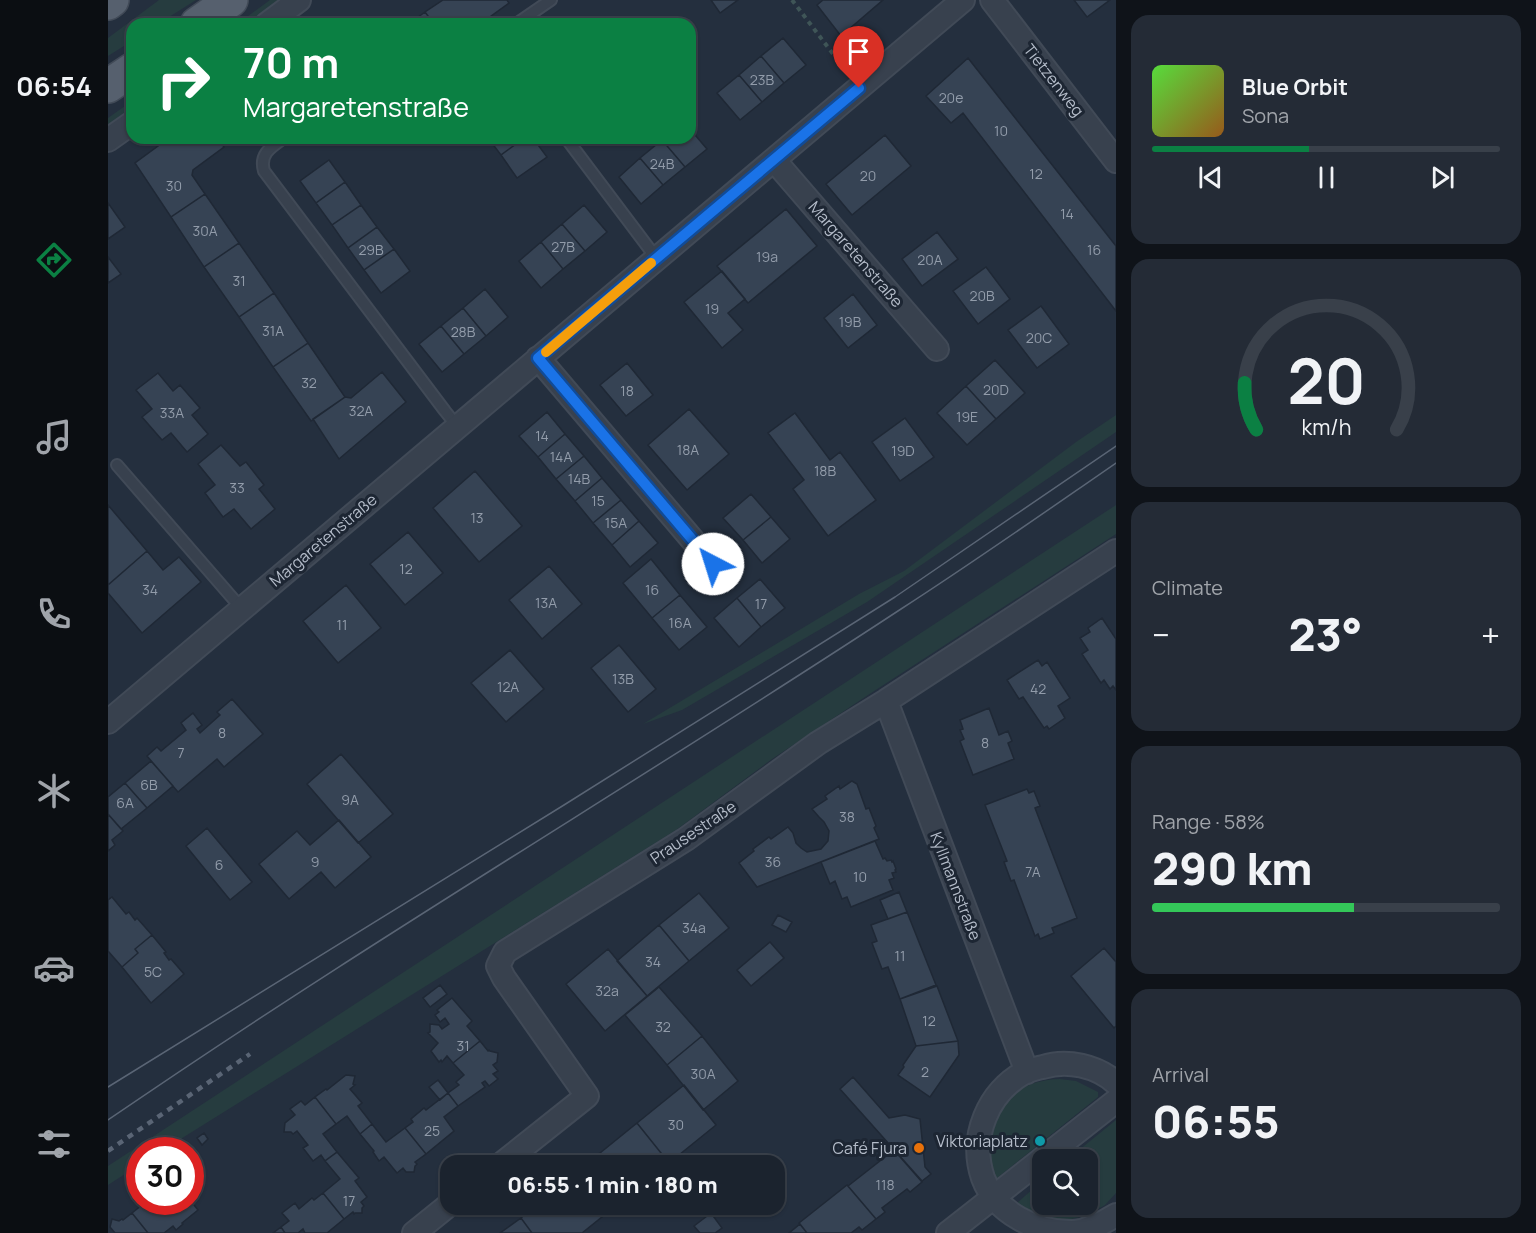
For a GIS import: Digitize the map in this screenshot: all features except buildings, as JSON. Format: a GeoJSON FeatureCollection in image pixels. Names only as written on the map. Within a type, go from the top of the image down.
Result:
{"type":"FeatureCollection","features":[{"type":"Feature","properties":{"kind":"main road"},"geometry":{"type":"LineString","coordinates":[[108,3],[112,0]]}},
{"type":"Feature","properties":{"kind":"main road"},"geometry":{"type":"LineString","coordinates":[[206,18],[231,0]]}},
{"type":"Feature","properties":{"kind":"main road"},"geometry":{"type":"LineString","coordinates":[[108,86],[126,74]]}},
{"type":"Feature","properties":{"kind":"street"},"geometry":{"type":"LineString","coordinates":[[275,18],[299,0]]}},
{"type":"Feature","properties":{"kind":"street","name":"Margaretenstraße"},"geometry":{"type":"LineString","coordinates":[[108,722],[963,0]]}},
{"type":"Feature","properties":{"kind":"street","name":"Tietzenweg"},"geometry":{"type":"LineString","coordinates":[[992,0],[1116,160]]}},
{"type":"Feature","properties":{"kind":"street"},"geometry":{"type":"LineString","coordinates":[[108,141],[126,128]]}},
{"type":"Feature","properties":{"kind":"street","name":"Margaretenstraße"},"geometry":{"type":"LineString","coordinates":[[774,160],[937,349]]}},
{"type":"Feature","properties":{"kind":"street"},"geometry":{"type":"LineString","coordinates":[[538,358],[713,564]]}},
{"type":"Feature","properties":{"kind":"street","name":"Prausestraße"},"geometry":{"type":"LineString","coordinates":[[513,1155],[587,1096],[504,978],[498,966],[505,952],[686,839],[818,743],[1116,551]]}},
{"type":"Feature","properties":{"kind":"street","name":"Kyllmannstraße"},"geometry":{"type":"LineString","coordinates":[[886,701],[1027,1072]]}},
{"type":"Feature","properties":{"kind":"street"},"geometry":{"type":"LineString","coordinates":[[1116,1083],[1091,1068],[1069,1064],[1047,1065],[1027,1072],[1009,1083],[994,1098],[984,1117],[979,1137],[979,1158],[984,1179],[994,1197],[1009,1214],[1028,1226],[1050,1233],[1073,1233],[1095,1227],[1116,1216]]}},
{"type":"Feature","properties":{"kind":"street"},"geometry":{"type":"LineString","coordinates":[[948,1233],[1116,1101]]}},
{"type":"Feature","properties":{"kind":"street"},"geometry":{"type":"LineString","coordinates":[[414,1233],[440,1212]]}},
{"type":"Feature","properties":{"kind":"lane"},"geometry":{"type":"LineString","coordinates":[[525,18],[551,0]]}},
{"type":"Feature","properties":{"kind":"lane"},"geometry":{"type":"LineString","coordinates":[[276,144],[266,152],[263,159],[264,171],[458,426]]}},
{"type":"Feature","properties":{"kind":"lane"},"geometry":{"type":"LineString","coordinates":[[571,144],[657,259]]}},
{"type":"Feature","properties":{"kind":"lane"},"geometry":{"type":"LineString","coordinates":[[117,465],[242,609]]}},
{"type":"Feature","properties":{"kind":"path"},"geometry":{"type":"LineString","coordinates":[[792,0],[859,88]]}},
{"type":"Feature","properties":{"kind":"green space"},"geometry":{"type":"Polygon","coordinates":[[[159,0],[196,0],[168,18],[135,18],[159,0]]]}},
{"type":"Feature","properties":{"kind":"green space"},"geometry":{"type":"Polygon","coordinates":[[[270,0],[286,0],[261,18],[245,18],[270,0]]]}},
{"type":"Feature","properties":{"kind":"green space"},"geometry":{"type":"Polygon","coordinates":[[[126,25],[126,45],[108,56],[108,38],[126,25]]]}},
{"type":"Feature","properties":{"kind":"green space"},"geometry":{"type":"Polygon","coordinates":[[[126,105],[126,116],[108,129],[108,118],[126,105]]]}},
{"type":"Feature","properties":{"kind":"green space"},"geometry":{"type":"Polygon","coordinates":[[[1116,415],[1116,432],[867,602],[682,710],[643,724],[859,594],[904,571],[1076,442],[1116,415]]]}},
{"type":"Feature","properties":{"kind":"green space"},"geometry":{"type":"Polygon","coordinates":[[[1116,505],[1116,534],[772,759],[676,830],[184,1137],[152,1137],[1116,505]]]}},
{"type":"Feature","properties":{"kind":"green space"},"geometry":{"type":"Polygon","coordinates":[[[1048,1080],[1076,1081],[1098,1092],[1098,1097],[997,1178],[993,1178],[987,1143],[996,1116],[1002,1106],[1017,1091],[1048,1080]]]}},
{"type":"Feature","properties":{"kind":"green space"},"geometry":{"type":"Polygon","coordinates":[[[1116,1120],[1116,1193],[1098,1209],[1098,1149],[1080,1149],[1116,1120]]]}},
{"type":"Feature","properties":{"kind":"green space"},"geometry":{"type":"Polygon","coordinates":[[[126,1154],[126,1173],[108,1185],[108,1166],[126,1154]]]}},
{"type":"Feature","properties":{"kind":"green space"},"geometry":{"type":"Polygon","coordinates":[[[1032,1190],[1032,1214],[1017,1206],[1017,1203],[1032,1190]]]}},
{"type":"Feature","properties":{"kind":"green space"},"geometry":{"type":"Polygon","coordinates":[[[1035,1215],[1088,1215],[1059,1222],[1045,1220],[1035,1215]]]}},
{"type":"Feature","properties":{"kind":"tram line"},"geometry":{"type":"LineString","coordinates":[[108,1087],[895,597],[1116,446]]}},
{"type":"Feature","properties":{"kind":"tram line"},"geometry":{"type":"LineString","coordinates":[[108,1120],[304,989],[703,737],[928,591],[1116,463]]}},
{"type":"Feature","properties":{"kind":"railway"},"geometry":{"type":"LineString","coordinates":[[108,1151],[250,1054]]}},
{"type":"Feature","properties":{"kind":"slow traffic"},"geometry":{"type":"LineString","coordinates":[[546,352],[651,263]]}},
{"type":"Feature","properties":{"kind":"place","name":"Viktoriaplatz"},"geometry":{"type":"Point","coordinates":[1040,1141]}},
{"type":"Feature","properties":{"kind":"place","name":"Café Fjura"},"geometry":{"type":"Point","coordinates":[919,1148]}},
{"type":"Feature","properties":{"kind":"route"},"geometry":{"type":"LineString","coordinates":[[713,564],[538,358],[859,88]]}}]}
